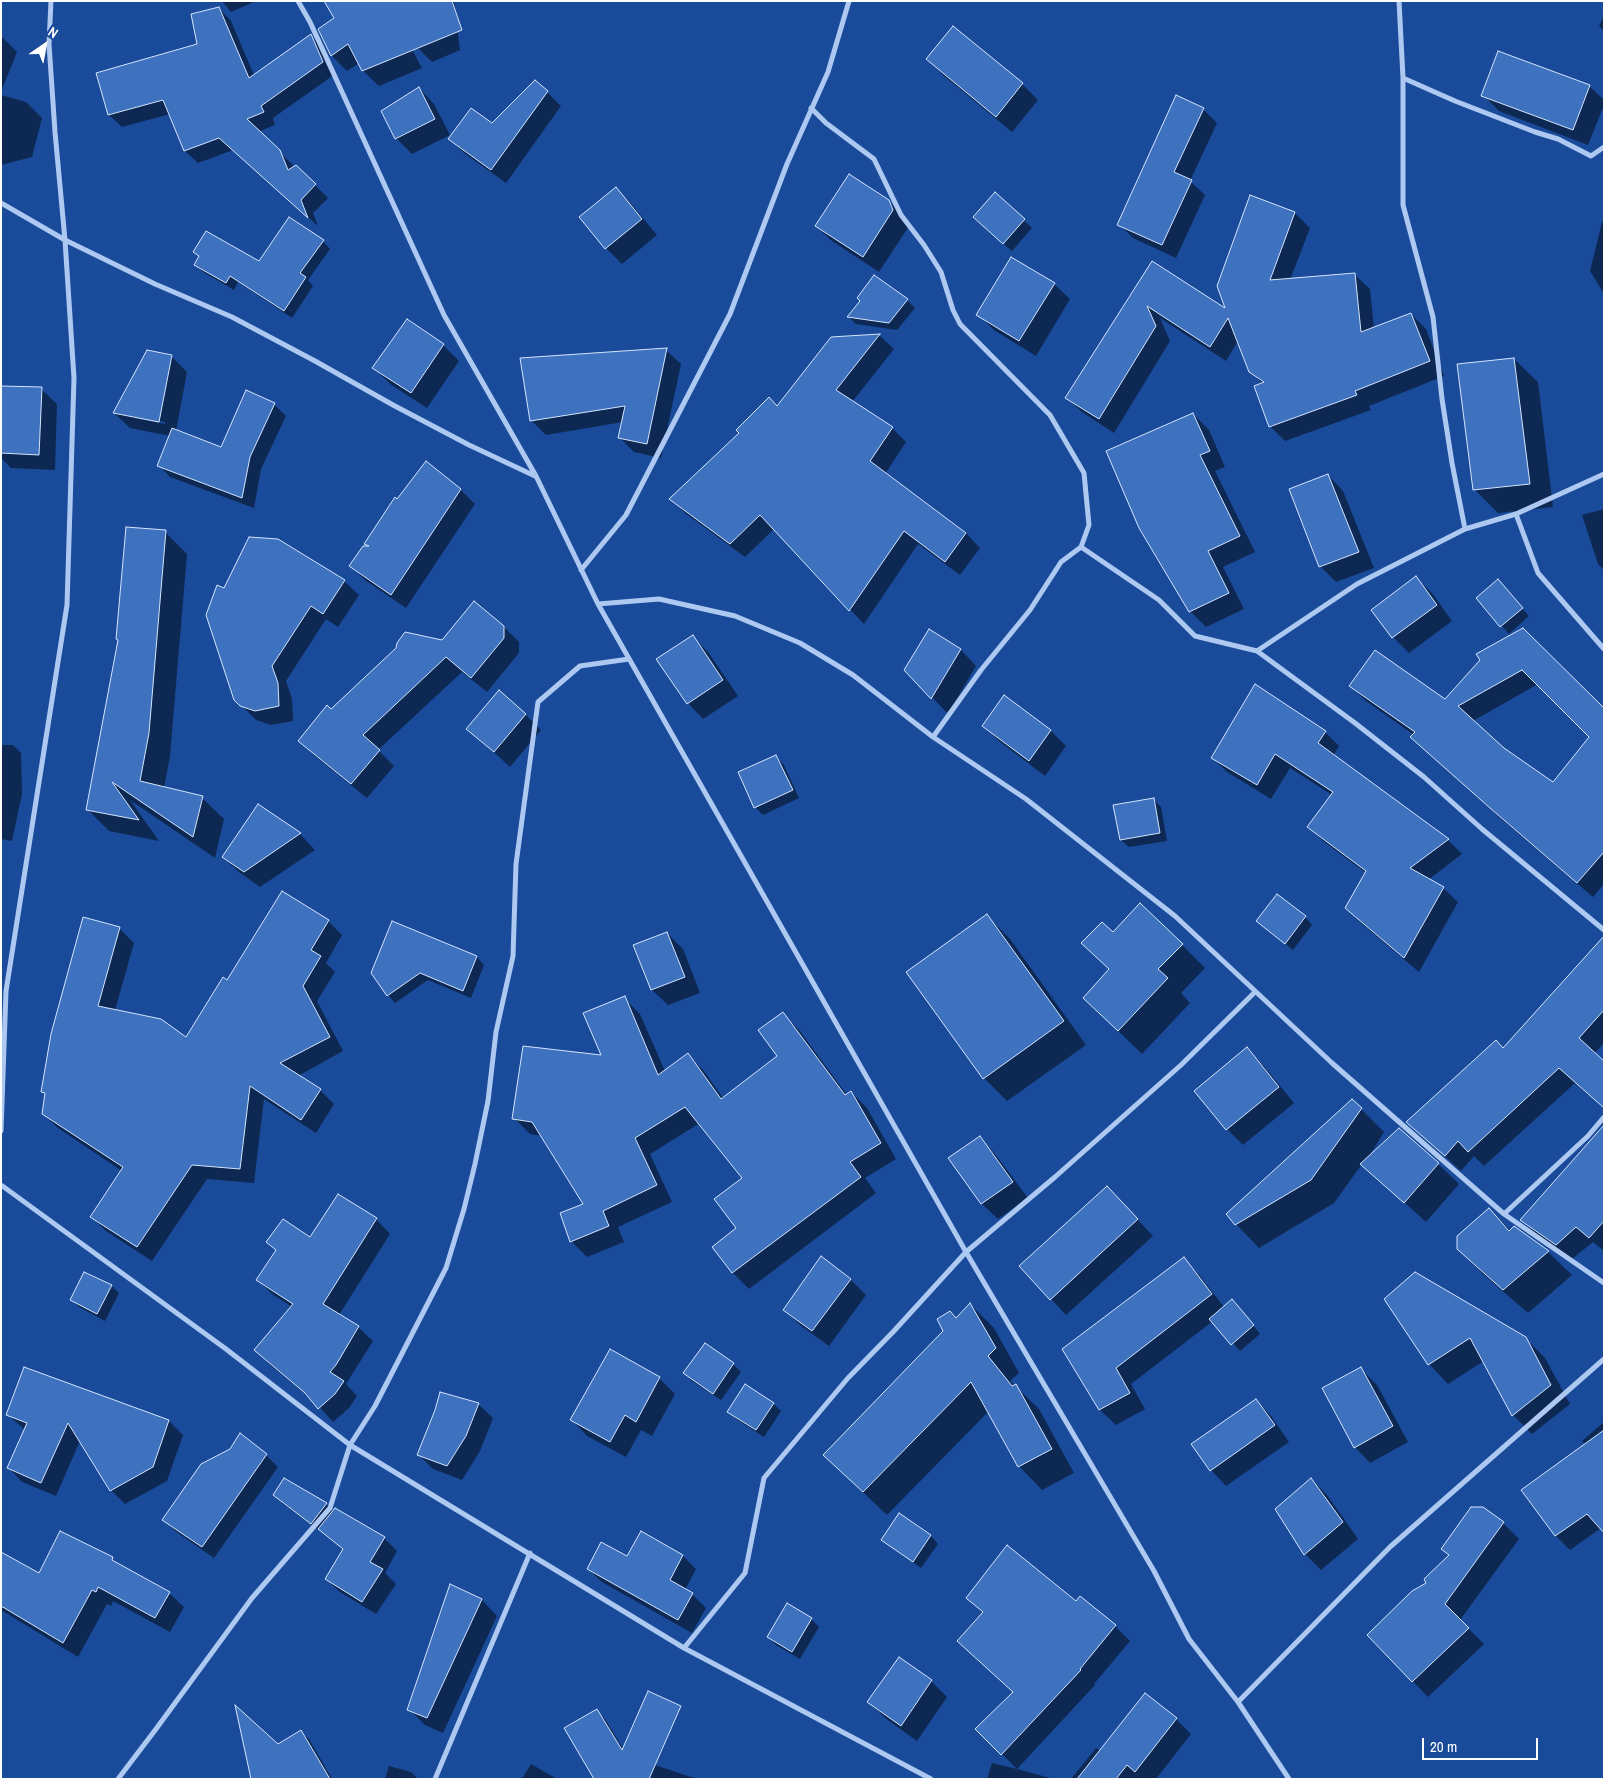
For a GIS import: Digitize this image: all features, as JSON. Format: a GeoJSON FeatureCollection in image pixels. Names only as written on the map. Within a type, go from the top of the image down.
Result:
{"type":"FeatureCollection","features":[{"type":"Feature","properties":{"kind":"street"},"geometry":{"type":"LineString","coordinates":[[1,1131],[6,991],[67,605],[74,378],[49,44],[51,1]]}},
{"type":"Feature","properties":{"kind":"street"},"geometry":{"type":"LineString","coordinates":[[298,1],[310,22],[444,315],[536,476],[598,604],[966,1252],[1154,1572],[1189,1639],[1238,1702],[1289,1779]]}},
{"type":"Feature","properties":{"kind":"street"},"geometry":{"type":"LineString","coordinates":[[581,570],[626,515],[730,314],[787,164],[828,72],[849,1]]}},
{"type":"Feature","properties":{"kind":"street"},"geometry":{"type":"LineString","coordinates":[[1399,1],[1403,78],[1403,205],[1434,317],[1443,408],[1465,529]]}},
{"type":"Feature","properties":{"kind":"street"},"geometry":{"type":"LineString","coordinates":[[1403,78],[1455,101],[1535,132],[1558,138],[1591,156],[1604,147]]}},
{"type":"Feature","properties":{"kind":"street"},"geometry":{"type":"LineString","coordinates":[[811,108],[826,123],[874,159],[900,215],[924,246],[940,272],[953,310],[960,324],[1050,415],[1084,473],[1090,525],[1081,547],[1061,562],[1030,610],[981,670],[933,737]]}},
{"type":"Feature","properties":{"kind":"street"},"geometry":{"type":"LineString","coordinates":[[1,203],[65,240],[155,284],[232,317],[315,360],[393,405],[470,445],[536,476]]}},
{"type":"Feature","properties":{"kind":"street"},"geometry":{"type":"LineString","coordinates":[[1257,651],[1357,584],[1465,529],[1516,514],[1604,474]]}},
{"type":"Feature","properties":{"kind":"street"},"geometry":{"type":"LineString","coordinates":[[1516,514],[1538,573],[1604,648]]}},
{"type":"Feature","properties":{"kind":"street"},"geometry":{"type":"LineString","coordinates":[[1081,547],[1158,600],[1195,636],[1257,651],[1355,723],[1424,777],[1482,829],[1604,930]]}},
{"type":"Feature","properties":{"kind":"street"},"geometry":{"type":"LineString","coordinates":[[598,604],[659,599],[735,616],[800,643],[853,675],[933,737],[1026,799],[1174,916],[1332,1064],[1504,1214],[1604,1283]]}},
{"type":"Feature","properties":{"kind":"street"},"geometry":{"type":"LineString","coordinates":[[118,1779],[252,1598],[330,1508],[350,1444],[375,1406],[446,1268],[464,1209],[488,1101],[496,1032],[513,956],[516,864],[538,702],[580,666],[629,659]]}},
{"type":"Feature","properties":{"kind":"street"},"geometry":{"type":"LineString","coordinates":[[684,1648],[745,1573],[764,1478],[848,1378],[966,1252],[1055,1177],[1181,1065],[1255,992]]}},
{"type":"Feature","properties":{"kind":"street"},"geometry":{"type":"LineString","coordinates":[[1504,1214],[1588,1136],[1604,1117]]}},
{"type":"Feature","properties":{"kind":"street"},"geometry":{"type":"LineString","coordinates":[[1,1185],[226,1349],[350,1444],[684,1648],[931,1779]]}},
{"type":"Feature","properties":{"kind":"street"},"geometry":{"type":"LineString","coordinates":[[1238,1702],[1390,1547],[1604,1359]]}},
{"type":"Feature","properties":{"kind":"street"},"geometry":{"type":"LineString","coordinates":[[436,1779],[530,1553]]}},
{"type":"Feature","properties":{"kind":"building"},"geometry":{"type":"Polygon","coordinates":[[[324,1],[452,1],[462,30],[362,71],[348,44],[331,56],[318,29],[334,18],[324,1]]]}},
{"type":"Feature","properties":{"kind":"building"},"geometry":{"type":"Polygon","coordinates":[[[219,7],[249,78],[311,34],[323,62],[261,106],[264,112],[247,119],[280,150],[288,170],[296,165],[316,184],[301,200],[308,218],[219,138],[184,151],[163,100],[108,115],[96,73],[197,44],[191,14],[219,7]]]}},
{"type":"Feature","properties":{"kind":"building"},"geometry":{"type":"Polygon","coordinates":[[[953,26],[1023,83],[996,117],[926,59],[953,26]]]}},
{"type":"Feature","properties":{"kind":"building"},"geometry":{"type":"Polygon","coordinates":[[[1498,51],[1590,85],[1573,130],[1481,96],[1498,51]]]}},
{"type":"Feature","properties":{"kind":"building"},"geometry":{"type":"Polygon","coordinates":[[[535,80],[548,91],[491,170],[448,139],[471,108],[492,123],[535,80]]]}},
{"type":"Feature","properties":{"kind":"building"},"geometry":{"type":"Polygon","coordinates":[[[419,87],[435,119],[395,139],[381,111],[419,87]]]}},
{"type":"Feature","properties":{"kind":"building"},"geometry":{"type":"Polygon","coordinates":[[[1176,95],[1204,108],[1174,172],[1192,180],[1162,245],[1117,225],[1176,95]]]}},
{"type":"Feature","properties":{"kind":"building"},"geometry":{"type":"Polygon","coordinates":[[[849,174],[889,200],[893,210],[863,257],[815,226],[849,174]]]}},
{"type":"Feature","properties":{"kind":"building"},"geometry":{"type":"Polygon","coordinates":[[[616,187],[642,219],[605,249],[579,217],[616,187]]]}},
{"type":"Feature","properties":{"kind":"building"},"geometry":{"type":"Polygon","coordinates":[[[995,192],[1025,219],[1003,244],[973,217],[995,192]]]}},
{"type":"Feature","properties":{"kind":"building"},"geometry":{"type":"Polygon","coordinates":[[[1250,195],[1295,212],[1270,280],[1355,273],[1361,332],[1411,313],[1430,361],[1355,391],[1357,395],[1269,427],[1254,386],[1264,382],[1249,372],[1228,318],[1210,347],[1147,306],[1156,326],[1099,419],[1065,398],[1152,261],[1225,308],[1217,286],[1250,195]]]}},
{"type":"Feature","properties":{"kind":"building"},"geometry":{"type":"Polygon","coordinates":[[[289,217],[324,240],[300,273],[306,277],[284,311],[230,276],[226,283],[194,265],[199,256],[193,252],[206,231],[259,261],[289,217]]]}},
{"type":"Feature","properties":{"kind":"building"},"geometry":{"type":"Polygon","coordinates":[[[1011,257],[1055,283],[1019,341],[976,315],[1011,257]]]}},
{"type":"Feature","properties":{"kind":"building"},"geometry":{"type":"Polygon","coordinates":[[[874,275],[908,299],[889,323],[847,317],[860,301],[857,298],[874,275]]]}},
{"type":"Feature","properties":{"kind":"building"},"geometry":{"type":"Polygon","coordinates":[[[407,319],[444,344],[411,393],[372,368],[407,319]]]}},
{"type":"Feature","properties":{"kind":"building"},"geometry":{"type":"Polygon","coordinates":[[[880,334],[836,390],[893,427],[870,461],[966,533],[945,562],[904,531],[849,611],[760,515],[730,544],[669,499],[739,433],[736,430],[769,397],[777,406],[831,337],[880,334]]]}},
{"type":"Feature","properties":{"kind":"building"},"geometry":{"type":"Polygon","coordinates":[[[667,348],[647,444],[618,438],[625,406],[530,421],[520,358],[667,348]]]}},
{"type":"Feature","properties":{"kind":"building"},"geometry":{"type":"Polygon","coordinates":[[[147,350],[172,355],[159,422],[113,413],[147,350]]]}},
{"type":"Feature","properties":{"kind":"building"},"geometry":{"type":"Polygon","coordinates":[[[1514,358],[1530,484],[1473,490],[1457,364],[1514,358]]]}},
{"type":"Feature","properties":{"kind":"building"},"geometry":{"type":"Polygon","coordinates":[[[1,386],[42,387],[39,455],[1,453],[1,386]]]}},
{"type":"Feature","properties":{"kind":"building"},"geometry":{"type":"Polygon","coordinates":[[[246,390],[275,403],[250,457],[242,498],[157,466],[172,428],[221,447],[246,390]]]}},
{"type":"Feature","properties":{"kind":"building"},"geometry":{"type":"Polygon","coordinates":[[[1193,413],[1210,451],[1200,455],[1240,536],[1208,551],[1229,593],[1189,612],[1139,528],[1106,451],[1193,413]]]}},
{"type":"Feature","properties":{"kind":"building"},"geometry":{"type":"Polygon","coordinates":[[[426,461],[461,489],[391,595],[349,566],[363,546],[369,546],[364,544],[395,497],[397,499],[426,461]]]}},
{"type":"Feature","properties":{"kind":"building"},"geometry":{"type":"Polygon","coordinates":[[[1328,474],[1359,552],[1319,567],[1289,489],[1328,474]]]}},
{"type":"Feature","properties":{"kind":"building"},"geometry":{"type":"Polygon","coordinates":[[[126,527],[166,530],[149,733],[140,781],[203,796],[193,837],[112,782],[139,820],[86,810],[118,640],[116,639],[126,527]]]}},
{"type":"Feature","properties":{"kind":"building"},"geometry":{"type":"Polygon","coordinates":[[[249,537],[278,539],[345,580],[323,614],[311,606],[272,666],[278,683],[279,706],[255,711],[240,706],[234,700],[206,615],[217,585],[224,588],[249,537]]]}},
{"type":"Feature","properties":{"kind":"building"},"geometry":{"type":"Polygon","coordinates":[[[1416,576],[1437,605],[1392,638],[1371,610],[1416,576]]]}},
{"type":"Feature","properties":{"kind":"building"},"geometry":{"type":"Polygon","coordinates":[[[1498,579],[1523,608],[1500,627],[1476,598],[1498,579]]]}},
{"type":"Feature","properties":{"kind":"building"},"geometry":{"type":"Polygon","coordinates":[[[474,601],[504,626],[504,638],[471,678],[446,657],[363,735],[380,750],[351,784],[298,741],[327,705],[331,709],[396,648],[397,643],[405,632],[442,640],[474,601]]]}},
{"type":"Feature","properties":{"kind":"building"},"geometry":{"type":"Polygon","coordinates":[[[1523,628],[1604,708],[1604,852],[1577,883],[1410,737],[1415,732],[1349,686],[1375,650],[1445,699],[1480,660],[1476,654],[1523,628]],[[1522,670],[1458,706],[1504,748],[1553,782],[1589,737],[1522,670]]]}},
{"type":"Feature","properties":{"kind":"building"},"geometry":{"type":"Polygon","coordinates":[[[929,629],[961,649],[931,699],[904,670],[929,629]]]}},
{"type":"Feature","properties":{"kind":"building"},"geometry":{"type":"Polygon","coordinates":[[[693,635],[723,680],[687,704],[656,659],[693,635]]]}},
{"type":"Feature","properties":{"kind":"building"},"geometry":{"type":"Polygon","coordinates":[[[1255,684],[1326,731],[1318,743],[1449,839],[1410,868],[1444,887],[1404,958],[1345,908],[1366,871],[1307,827],[1333,792],[1275,754],[1257,785],[1211,758],[1255,684]]]}},
{"type":"Feature","properties":{"kind":"building"},"geometry":{"type":"Polygon","coordinates":[[[499,690],[526,714],[494,752],[466,729],[499,690]]]}},
{"type":"Feature","properties":{"kind":"building"},"geometry":{"type":"Polygon","coordinates":[[[1004,695],[1051,730],[1029,761],[982,726],[1004,695]]]}},
{"type":"Feature","properties":{"kind":"building"},"geometry":{"type":"Polygon","coordinates":[[[776,755],[793,790],[754,808],[738,772],[776,755]]]}},
{"type":"Feature","properties":{"kind":"building"},"geometry":{"type":"Polygon","coordinates":[[[1154,798],[1160,833],[1120,840],[1113,805],[1154,798]]]}},
{"type":"Feature","properties":{"kind":"building"},"geometry":{"type":"Polygon","coordinates":[[[258,804],[301,833],[244,872],[222,857],[258,804]]]}},
{"type":"Feature","properties":{"kind":"building"},"geometry":{"type":"Polygon","coordinates":[[[282,891],[329,920],[311,950],[321,956],[303,986],[330,1037],[280,1063],[321,1089],[301,1120],[250,1086],[240,1169],[192,1165],[137,1247],[90,1217],[123,1167],[42,1114],[45,1093],[41,1092],[51,1034],[83,917],[120,927],[98,1006],[161,1019],[186,1037],[223,977],[227,980],[282,891]]]}},
{"type":"Feature","properties":{"kind":"building"},"geometry":{"type":"Polygon","coordinates":[[[1277,894],[1306,916],[1285,944],[1256,921],[1277,894]]]}},
{"type":"Feature","properties":{"kind":"building"},"geometry":{"type":"Polygon","coordinates":[[[1140,903],[1183,944],[1158,969],[1168,978],[1118,1031],[1083,998],[1109,969],[1081,943],[1102,922],[1113,932],[1140,903]]]}},
{"type":"Feature","properties":{"kind":"building"},"geometry":{"type":"Polygon","coordinates":[[[987,914],[1064,1021],[983,1079],[906,972],[987,914]]]}},
{"type":"Feature","properties":{"kind":"building"},"geometry":{"type":"Polygon","coordinates":[[[392,921],[477,956],[463,991],[420,973],[387,996],[371,973],[392,921]]]}},
{"type":"Feature","properties":{"kind":"building"},"geometry":{"type":"Polygon","coordinates":[[[667,932],[685,977],[651,990],[633,945],[667,932]]]}},
{"type":"Feature","properties":{"kind":"building"},"geometry":{"type":"Polygon","coordinates":[[[1604,936],[1604,1010],[1579,1038],[1604,1061],[1604,1108],[1559,1068],[1468,1152],[1458,1141],[1445,1156],[1406,1122],[1496,1040],[1503,1048],[1604,936]]]}},
{"type":"Feature","properties":{"kind":"building"},"geometry":{"type":"Polygon","coordinates":[[[625,996],[658,1075],[688,1053],[721,1099],[777,1056],[758,1030],[783,1012],[845,1095],[851,1091],[881,1143],[850,1162],[861,1177],[732,1273],[712,1247],[736,1228],[714,1199],[742,1178],[685,1107],[635,1138],[657,1185],[603,1211],[609,1226],[570,1242],[560,1213],[583,1204],[532,1122],[512,1119],[523,1046],[601,1055],[583,1013],[625,996]]]}},
{"type":"Feature","properties":{"kind":"building"},"geometry":{"type":"Polygon","coordinates":[[[1247,1047],[1279,1087],[1226,1130],[1194,1091],[1247,1047]]]}},
{"type":"Feature","properties":{"kind":"building"},"geometry":{"type":"Polygon","coordinates":[[[1352,1099],[1362,1108],[1311,1180],[1235,1225],[1226,1214],[1352,1099]]]}},
{"type":"Feature","properties":{"kind":"building"},"geometry":{"type":"Polygon","coordinates":[[[1604,1125],[1604,1221],[1589,1238],[1576,1227],[1556,1245],[1520,1220],[1604,1125]]]}},
{"type":"Feature","properties":{"kind":"building"},"geometry":{"type":"Polygon","coordinates":[[[1399,1128],[1439,1163],[1404,1203],[1360,1164],[1399,1128]]]}},
{"type":"Feature","properties":{"kind":"building"},"geometry":{"type":"Polygon","coordinates":[[[980,1136],[1013,1182],[981,1204],[948,1158],[980,1136]]]}},
{"type":"Feature","properties":{"kind":"building"},"geometry":{"type":"Polygon","coordinates":[[[1107,1186],[1138,1219],[1050,1300],[1019,1266],[1107,1186]]]}},
{"type":"Feature","properties":{"kind":"building"},"geometry":{"type":"Polygon","coordinates":[[[338,1194],[377,1218],[323,1304],[359,1326],[330,1372],[344,1381],[335,1394],[318,1409],[305,1393],[254,1350],[293,1304],[256,1280],[276,1250],[266,1242],[283,1219],[310,1237],[338,1194]]]}},
{"type":"Feature","properties":{"kind":"building"},"geometry":{"type":"Polygon","coordinates":[[[1489,1208],[1509,1231],[1514,1226],[1549,1251],[1503,1290],[1457,1249],[1457,1236],[1489,1208]]]}},
{"type":"Feature","properties":{"kind":"building"},"geometry":{"type":"Polygon","coordinates":[[[821,1256],[851,1279],[812,1331],[783,1310],[821,1256]]]}},
{"type":"Feature","properties":{"kind":"building"},"geometry":{"type":"Polygon","coordinates":[[[1184,1257],[1212,1294],[1116,1368],[1130,1393],[1099,1410],[1062,1349],[1184,1257]]]}},
{"type":"Feature","properties":{"kind":"building"},"geometry":{"type":"Polygon","coordinates":[[[84,1272],[112,1285],[97,1314],[70,1300],[84,1272]]]}},
{"type":"Feature","properties":{"kind":"building"},"geometry":{"type":"Polygon","coordinates":[[[1415,1272],[1526,1337],[1551,1385],[1512,1416],[1470,1338],[1428,1365],[1384,1299],[1415,1272]]]}},
{"type":"Feature","properties":{"kind":"building"},"geometry":{"type":"Polygon","coordinates":[[[1232,1299],[1254,1325],[1231,1345],[1209,1319],[1232,1299]]]}},
{"type":"Feature","properties":{"kind":"building"},"geometry":{"type":"Polygon","coordinates":[[[970,1303],[996,1348],[988,1356],[1012,1386],[1016,1384],[1052,1449],[1018,1467],[971,1382],[863,1492],[823,1455],[943,1331],[937,1319],[950,1311],[956,1318],[970,1303]]]}},
{"type":"Feature","properties":{"kind":"building"},"geometry":{"type":"Polygon","coordinates":[[[705,1343],[734,1363],[713,1394],[683,1373],[705,1343]]]}},
{"type":"Feature","properties":{"kind":"building"},"geometry":{"type":"Polygon","coordinates":[[[610,1349],[660,1377],[636,1422],[625,1415],[610,1442],[570,1420],[610,1349]]]}},
{"type":"Feature","properties":{"kind":"building"},"geometry":{"type":"Polygon","coordinates":[[[24,1367],[169,1420],[153,1467],[110,1491],[68,1423],[41,1483],[7,1468],[27,1423],[6,1415],[24,1367]]]}},
{"type":"Feature","properties":{"kind":"building"},"geometry":{"type":"Polygon","coordinates":[[[1361,1367],[1393,1426],[1354,1448],[1322,1388],[1361,1367]]]}},
{"type":"Feature","properties":{"kind":"building"},"geometry":{"type":"Polygon","coordinates":[[[745,1384],[774,1403],[756,1430],[727,1412],[745,1384]]]}},
{"type":"Feature","properties":{"kind":"building"},"geometry":{"type":"Polygon","coordinates":[[[440,1392],[479,1403],[466,1436],[447,1466],[417,1455],[440,1392]]]}},
{"type":"Feature","properties":{"kind":"building"},"geometry":{"type":"Polygon","coordinates":[[[1256,1399],[1275,1425],[1210,1471],[1191,1444],[1256,1399]]]}},
{"type":"Feature","properties":{"kind":"building"},"geometry":{"type":"Polygon","coordinates":[[[1604,1430],[1604,1533],[1587,1514],[1555,1536],[1521,1490],[1604,1430]]]}},
{"type":"Feature","properties":{"kind":"building"},"geometry":{"type":"Polygon","coordinates":[[[240,1433],[267,1454],[202,1547],[162,1520],[201,1464],[230,1449],[240,1433]]]}},
{"type":"Feature","properties":{"kind":"building"},"geometry":{"type":"Polygon","coordinates":[[[284,1478],[327,1503],[311,1524],[273,1495],[284,1478]]]}},
{"type":"Feature","properties":{"kind":"building"},"geometry":{"type":"Polygon","coordinates":[[[1311,1478],[1343,1522],[1304,1555],[1275,1509],[1311,1478]]]}},
{"type":"Feature","properties":{"kind":"building"},"geometry":{"type":"Polygon","coordinates":[[[1471,1507],[1483,1507],[1504,1522],[1445,1604],[1469,1628],[1412,1682],[1367,1635],[1412,1591],[1426,1583],[1424,1579],[1449,1555],[1441,1549],[1471,1507]]]}},
{"type":"Feature","properties":{"kind":"building"},"geometry":{"type":"Polygon","coordinates":[[[335,1508],[385,1537],[370,1562],[383,1569],[362,1602],[325,1579],[343,1549],[318,1529],[335,1508]]]}},
{"type":"Feature","properties":{"kind":"building"},"geometry":{"type":"Polygon","coordinates":[[[899,1513],[931,1535],[913,1562],[881,1540],[899,1513]]]}},
{"type":"Feature","properties":{"kind":"building"},"geometry":{"type":"Polygon","coordinates":[[[60,1531],[113,1557],[112,1560],[170,1592],[155,1618],[98,1587],[96,1592],[92,1590],[63,1643],[1,1606],[1,1552],[39,1573],[60,1531]]]}},
{"type":"Feature","properties":{"kind":"building"},"geometry":{"type":"Polygon","coordinates":[[[641,1531],[683,1555],[670,1580],[693,1593],[678,1620],[587,1569],[601,1542],[627,1556],[641,1531]]]}},
{"type":"Feature","properties":{"kind":"building"},"geometry":{"type":"Polygon","coordinates":[[[1007,1545],[1076,1601],[1080,1596],[1116,1625],[1081,1670],[1001,1755],[975,1729],[1013,1692],[957,1641],[983,1612],[966,1598],[1007,1545]]]}},
{"type":"Feature","properties":{"kind":"building"},"geometry":{"type":"Polygon","coordinates":[[[450,1584],[482,1599],[427,1718],[407,1710],[450,1584]]]}},
{"type":"Feature","properties":{"kind":"building"},"geometry":{"type":"Polygon","coordinates":[[[787,1603],[812,1618],[792,1652],[767,1637],[787,1603]]]}},
{"type":"Feature","properties":{"kind":"building"},"geometry":{"type":"Polygon","coordinates":[[[899,1657],[932,1680],[901,1726],[867,1702],[899,1657]]]}},
{"type":"Feature","properties":{"kind":"building"},"geometry":{"type":"Polygon","coordinates":[[[648,1691],[681,1706],[649,1779],[594,1779],[564,1728],[597,1709],[622,1750],[648,1691]]]}},
{"type":"Feature","properties":{"kind":"building"},"geometry":{"type":"Polygon","coordinates":[[[1145,1693],[1177,1718],[1135,1772],[1127,1765],[1116,1779],[1077,1779],[1145,1693]]]}},
{"type":"Feature","properties":{"kind":"building"},"geometry":{"type":"Polygon","coordinates":[[[235,1705],[278,1744],[301,1730],[330,1779],[251,1779],[235,1705]]]}}]}
